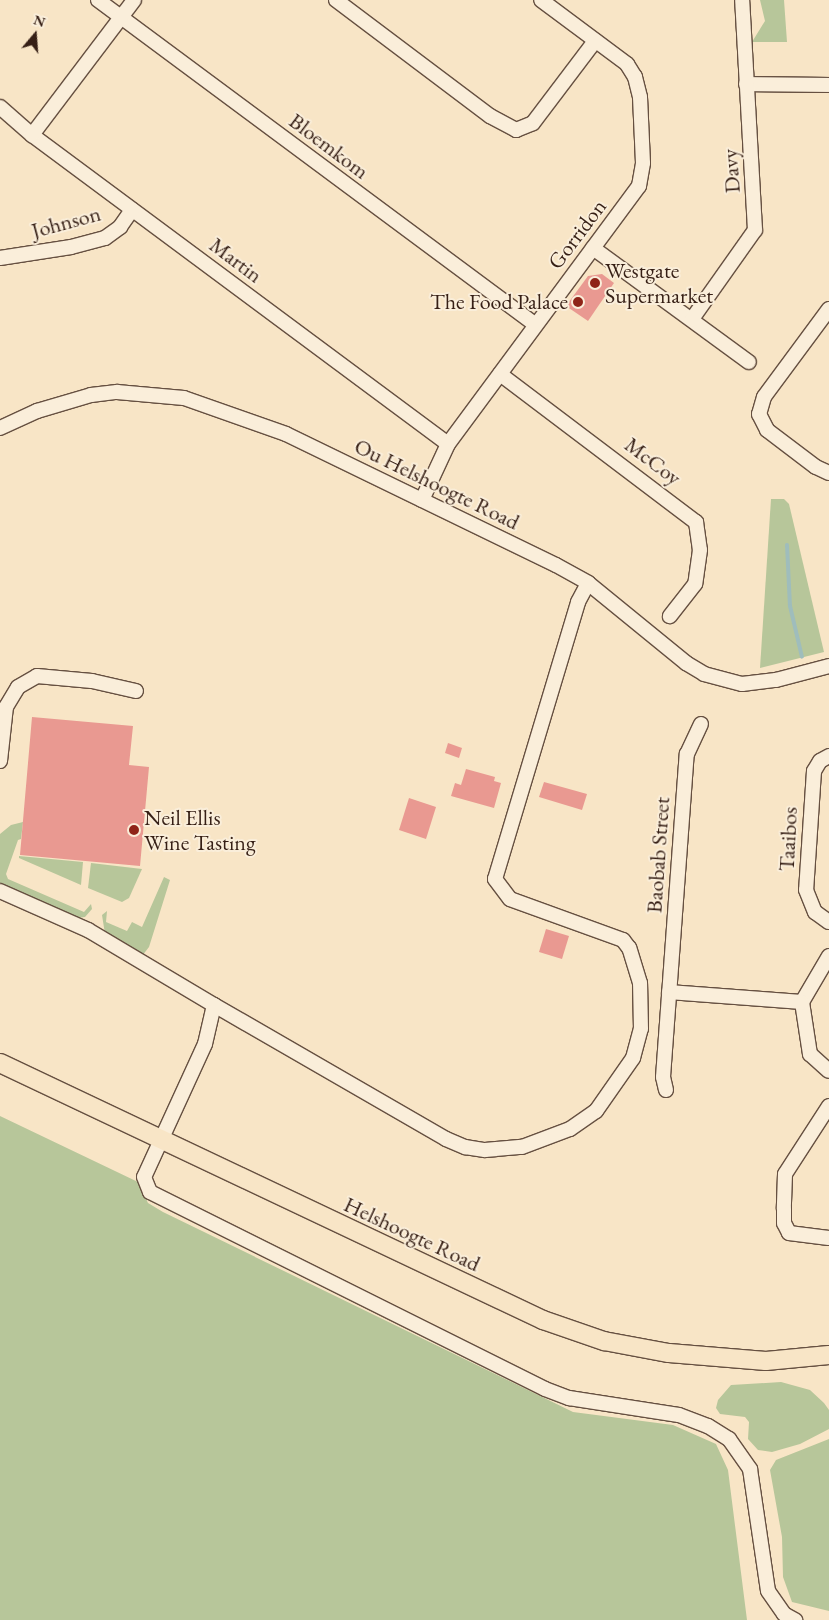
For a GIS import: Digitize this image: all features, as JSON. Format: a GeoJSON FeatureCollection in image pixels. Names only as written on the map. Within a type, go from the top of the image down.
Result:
{"type":"FeatureCollection","features":[{"type":"Feature","properties":{"kind":"main road","name":"Helshoogte Road"},"geometry":{"type":"LineString","coordinates":[[0,1063],[543,1320],[604,1341],[710,1358],[766,1361],[829,1355]]}},
{"type":"Feature","properties":{"kind":"street","name":"Bloemkom"},"geometry":{"type":"LineString","coordinates":[[98,0],[536,325]]}},
{"type":"Feature","properties":{"kind":"street"},"geometry":{"type":"LineString","coordinates":[[32,135],[134,0]]}},
{"type":"Feature","properties":{"kind":"street"},"geometry":{"type":"LineString","coordinates":[[336,0],[490,116],[516,130],[533,123],[595,41]]}},
{"type":"Feature","properties":{"kind":"street","name":"Gorridon"},"geometry":{"type":"LineString","coordinates":[[422,500],[448,444],[639,186],[643,163],[640,97],[635,77],[627,64],[541,0]]}},
{"type":"Feature","properties":{"kind":"street","name":"Davy"},"geometry":{"type":"LineString","coordinates":[[692,319],[755,230],[742,0]]}},
{"type":"Feature","properties":{"kind":"street"},"geometry":{"type":"LineString","coordinates":[[746,84],[829,85]]}},
{"type":"Feature","properties":{"kind":"street","name":"Martin"},"geometry":{"type":"LineString","coordinates":[[0,107],[32,135],[448,444]]}},
{"type":"Feature","properties":{"kind":"street","name":"Johnson"},"geometry":{"type":"LineString","coordinates":[[0,258],[71,247],[105,238],[120,227],[132,210]]}},
{"type":"Feature","properties":{"kind":"street"},"geometry":{"type":"LineString","coordinates":[[593,248],[749,362]]}},
{"type":"Feature","properties":{"kind":"street"},"geometry":{"type":"LineString","coordinates":[[829,309],[764,397],[759,414],[767,430],[816,467],[829,473]]}},
{"type":"Feature","properties":{"kind":"street","name":"McCoy"},"geometry":{"type":"LineString","coordinates":[[500,374],[696,522],[700,550],[695,584],[670,616]]}},
{"type":"Feature","properties":{"kind":"street","name":"Ou Helshoogte Road"},"geometry":{"type":"LineString","coordinates":[[0,428],[37,411],[91,396],[118,392],[184,398],[286,434],[588,583],[686,663],[726,682],[776,680],[829,666]]}},
{"type":"Feature","properties":{"kind":"street"},"geometry":{"type":"LineString","coordinates":[[0,891],[88,930],[446,1139],[465,1147],[485,1150],[522,1147],[570,1129],[596,1111],[633,1058],[641,1029],[643,1000],[629,948],[623,940],[510,900],[494,879],[578,602],[588,583]]}},
{"type":"Feature","properties":{"kind":"street"},"geometry":{"type":"LineString","coordinates":[[0,761],[6,707],[18,687],[36,676],[92,681],[136,691]]}},
{"type":"Feature","properties":{"kind":"street","name":"Baobab Street"},"geometry":{"type":"LineString","coordinates":[[666,1090],[663,1077],[687,754],[701,724]]}},
{"type":"Feature","properties":{"kind":"street","name":"Taaibos"},"geometry":{"type":"LineString","coordinates":[[829,756],[820,761],[814,771],[806,890],[815,912],[829,922]]}},
{"type":"Feature","properties":{"kind":"street"},"geometry":{"type":"LineString","coordinates":[[829,956],[802,1002],[810,1054],[829,1071]]}},
{"type":"Feature","properties":{"kind":"street"},"geometry":{"type":"LineString","coordinates":[[669,992],[802,1002]]}},
{"type":"Feature","properties":{"kind":"street"},"geometry":{"type":"LineString","coordinates":[[214,1005],[205,1044],[144,1177],[146,1188],[156,1198],[545,1389],[569,1398],[680,1415],[708,1426],[729,1439],[750,1469],[768,1591],[784,1614],[795,1620]]}},
{"type":"Feature","properties":{"kind":"street"},"geometry":{"type":"LineString","coordinates":[[829,1106],[785,1174],[784,1223],[789,1233],[829,1238]]}},
{"type":"Feature","properties":{"kind":"green space"},"geometry":{"type":"Polygon","coordinates":[[[760,0],[784,0],[787,42],[752,42],[765,21],[760,0]]]}},
{"type":"Feature","properties":{"kind":"green space"},"geometry":{"type":"Polygon","coordinates":[[[771,499],[784,499],[789,504],[824,652],[760,668],[771,499]]]}},
{"type":"Feature","properties":{"kind":"green space"},"geometry":{"type":"Polygon","coordinates":[[[23,822],[21,839],[18,840],[6,874],[8,879],[84,912],[91,904],[92,909],[85,917],[77,918],[0,883],[0,834],[11,825],[23,822]]]}},
{"type":"Feature","properties":{"kind":"green space"},"geometry":{"type":"Polygon","coordinates":[[[19,856],[83,862],[81,885],[19,858],[19,856]]]}},
{"type":"Feature","properties":{"kind":"green space"},"geometry":{"type":"Polygon","coordinates":[[[91,863],[142,869],[129,898],[122,902],[88,888],[91,863]]]}},
{"type":"Feature","properties":{"kind":"green space"},"geometry":{"type":"Polygon","coordinates":[[[164,877],[170,880],[149,947],[142,956],[105,934],[102,915],[107,911],[106,922],[127,931],[132,922],[142,927],[164,877]]]}},
{"type":"Feature","properties":{"kind":"green space"},"geometry":{"type":"Polygon","coordinates":[[[0,1116],[138,1182],[148,1203],[163,1212],[573,1412],[673,1425],[716,1444],[728,1470],[747,1620],[0,1620],[0,1116]]]}},
{"type":"Feature","properties":{"kind":"green space"},"geometry":{"type":"Polygon","coordinates":[[[781,1382],[810,1390],[824,1403],[829,1410],[829,1429],[800,1444],[772,1452],[758,1450],[748,1439],[749,1422],[745,1417],[720,1414],[716,1408],[718,1400],[731,1385],[781,1382]]]}},
{"type":"Feature","properties":{"kind":"green space"},"geometry":{"type":"Polygon","coordinates":[[[829,1439],[829,1611],[792,1602],[783,1577],[782,1537],[770,1470],[776,1460],[829,1439]]]}},
{"type":"Feature","properties":{"kind":"building"},"geometry":{"type":"Polygon","coordinates":[[[602,274],[614,283],[588,321],[566,306],[588,276],[602,274]]]}},
{"type":"Feature","properties":{"kind":"building"},"geometry":{"type":"Polygon","coordinates":[[[32,717],[133,726],[129,765],[149,767],[140,866],[20,855],[32,717]]]}},
{"type":"Feature","properties":{"kind":"building"},"geometry":{"type":"Polygon","coordinates":[[[448,743],[462,748],[459,758],[445,753],[448,743]]]}},
{"type":"Feature","properties":{"kind":"building"},"geometry":{"type":"Polygon","coordinates":[[[466,769],[495,777],[494,781],[501,783],[494,808],[451,796],[455,783],[461,785],[466,769]]]}},
{"type":"Feature","properties":{"kind":"building"},"geometry":{"type":"Polygon","coordinates":[[[544,782],[587,794],[582,810],[539,797],[544,782]]]}},
{"type":"Feature","properties":{"kind":"building"},"geometry":{"type":"Polygon","coordinates":[[[409,798],[436,807],[426,839],[399,830],[409,798]]]}},
{"type":"Feature","properties":{"kind":"building"},"geometry":{"type":"Polygon","coordinates":[[[546,929],[569,936],[562,959],[539,952],[546,929]]]}},
{"type":"Feature","properties":{"kind":"waterway"},"geometry":{"type":"LineString","coordinates":[[787,545],[790,606],[802,657]]}},
{"type":"Feature","properties":{"kind":"place","name":"Westgate Supermarket"},"geometry":{"type":"Point","coordinates":[595,283]}},
{"type":"Feature","properties":{"kind":"place","name":"The Food Palace"},"geometry":{"type":"Point","coordinates":[578,302]}},
{"type":"Feature","properties":{"kind":"place","name":"Neil Ellis Wine Tasting"},"geometry":{"type":"Point","coordinates":[134,830]}}]}
